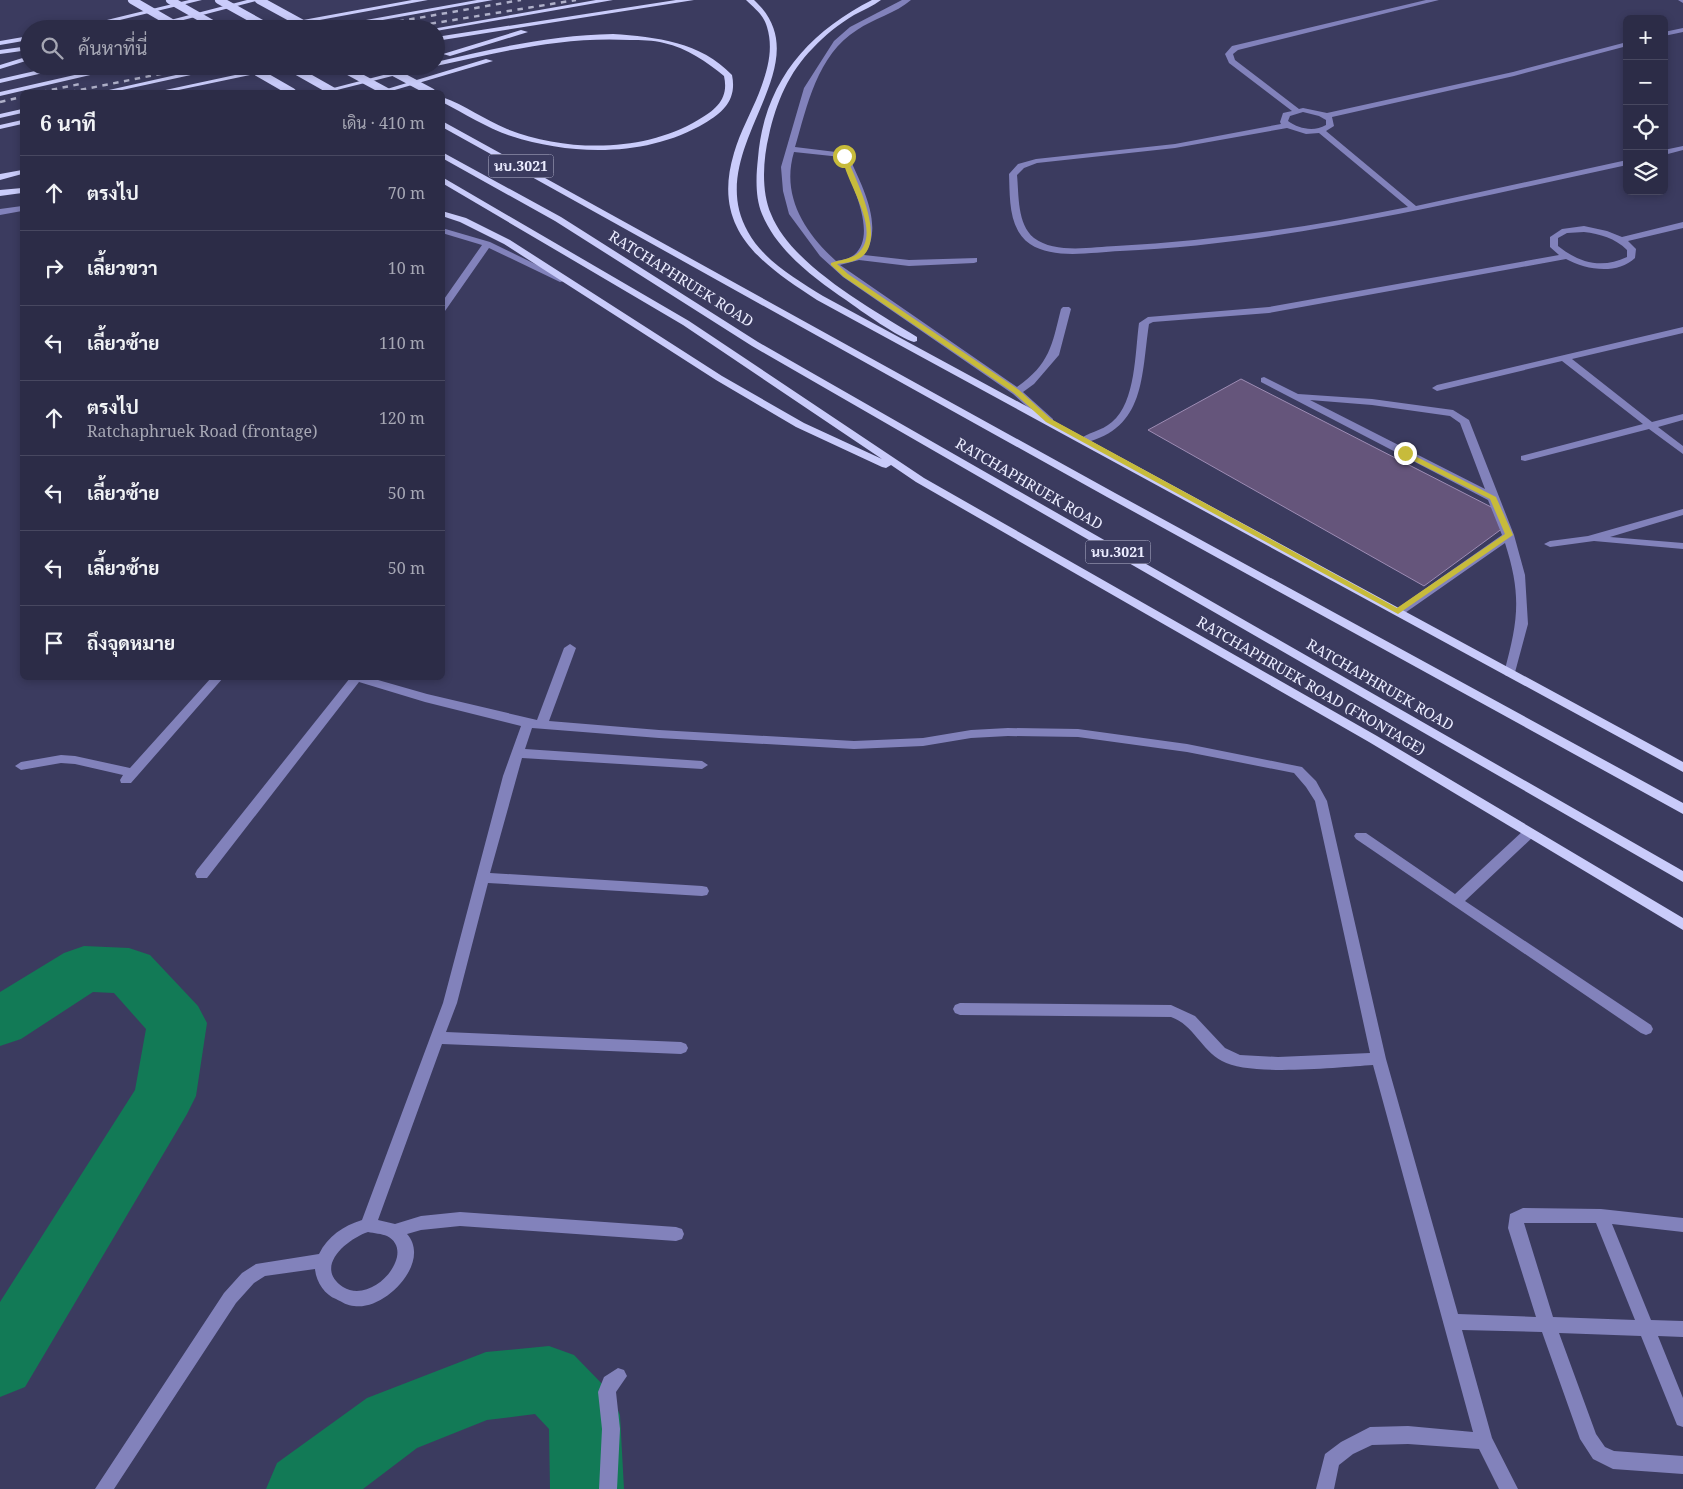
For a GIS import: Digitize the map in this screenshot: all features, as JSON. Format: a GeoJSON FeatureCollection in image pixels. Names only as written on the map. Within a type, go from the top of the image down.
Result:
{"type":"FeatureCollection","features":[{"type":"Feature","properties":{"kind":"main road"},"geometry":{"type":"LineString","coordinates":[[132,0],[166,20]]}},
{"type":"Feature","properties":{"kind":"main road"},"geometry":{"type":"LineString","coordinates":[[170,0],[205,20]]}},
{"type":"Feature","properties":{"kind":"main road"},"geometry":{"type":"LineString","coordinates":[[112,20],[198,0]]}},
{"type":"Feature","properties":{"kind":"main road"},"geometry":{"type":"LineString","coordinates":[[219,0],[255,20]]}},
{"type":"Feature","properties":{"kind":"main road"},"geometry":{"type":"LineString","coordinates":[[172,20],[258,0],[295,20]]}},
{"type":"Feature","properties":{"kind":"main road"},"geometry":{"type":"LineString","coordinates":[[307,20],[424,0]]}},
{"type":"Feature","properties":{"kind":"main road"},"geometry":{"type":"LineString","coordinates":[[372,20],[489,0]]}},
{"type":"Feature","properties":{"kind":"main road"},"geometry":{"type":"LineString","coordinates":[[445,27],[609,0]]}},
{"type":"Feature","properties":{"kind":"main road"},"geometry":{"type":"LineString","coordinates":[[445,38],[690,0]]}},
{"type":"Feature","properties":{"kind":"main road"},"geometry":{"type":"LineString","coordinates":[[750,0],[762,12],[771,26],[774,61],[746,132],[731,181],[733,206],[742,231],[762,254],[787,277],[820,298],[1006,397],[1683,768]]}},
{"type":"Feature","properties":{"kind":"main road"},"geometry":{"type":"LineString","coordinates":[[877,0],[841,18],[826,30],[791,68],[771,109],[761,157],[761,194],[768,218],[799,256],[822,278],[1006,397]]}},
{"type":"Feature","properties":{"kind":"main road"},"geometry":{"type":"LineString","coordinates":[[329,20],[396,4]]}},
{"type":"Feature","properties":{"kind":"main road"},"geometry":{"type":"LineString","coordinates":[[445,55],[496,39],[604,12]]}},
{"type":"Feature","properties":{"kind":"main road"},"geometry":{"type":"LineString","coordinates":[[445,74],[518,53],[607,36]]}},
{"type":"Feature","properties":{"kind":"main road"},"geometry":{"type":"LineString","coordinates":[[445,62],[533,44],[607,36],[667,41],[693,51],[728,75],[732,88],[728,101],[715,114],[693,129],[663,139],[630,146],[591,146],[524,137],[490,124],[445,101]]}},
{"type":"Feature","properties":{"kind":"main road"},"geometry":{"type":"LineString","coordinates":[[0,43],[20,40]]}},
{"type":"Feature","properties":{"kind":"main road"},"geometry":{"type":"LineString","coordinates":[[0,52],[20,49]]}},
{"type":"Feature","properties":{"kind":"main road"},"geometry":{"type":"LineString","coordinates":[[0,67],[20,61]]}},
{"type":"Feature","properties":{"kind":"main road"},"geometry":{"type":"LineString","coordinates":[[0,81],[28,75]]}},
{"type":"Feature","properties":{"kind":"main road"},"geometry":{"type":"LineString","coordinates":[[0,94],[85,75]]}},
{"type":"Feature","properties":{"kind":"main road"},"geometry":{"type":"LineString","coordinates":[[114,90],[185,75]]}},
{"type":"Feature","properties":{"kind":"main road"},"geometry":{"type":"LineString","coordinates":[[170,90],[244,75]]}},
{"type":"Feature","properties":{"kind":"main road"},"geometry":{"type":"LineString","coordinates":[[263,75],[289,90]]}},
{"type":"Feature","properties":{"kind":"main road"},"geometry":{"type":"LineString","coordinates":[[304,75],[330,90]]}},
{"type":"Feature","properties":{"kind":"main road"},"geometry":{"type":"LineString","coordinates":[[356,75],[383,90]]}},
{"type":"Feature","properties":{"kind":"main road"},"geometry":{"type":"LineString","coordinates":[[329,90],[378,75]]}},
{"type":"Feature","properties":{"kind":"main road"},"geometry":{"type":"LineString","coordinates":[[330,90],[391,75]]}},
{"type":"Feature","properties":{"kind":"main road"},"geometry":{"type":"LineString","coordinates":[[399,75],[427,90]]}},
{"type":"Feature","properties":{"kind":"main road"},"geometry":{"type":"LineString","coordinates":[[388,90],[441,75]]}},
{"type":"Feature","properties":{"kind":"main road"},"geometry":{"type":"LineString","coordinates":[[0,116],[20,111]]}},
{"type":"Feature","properties":{"kind":"main road"},"geometry":{"type":"LineString","coordinates":[[0,127],[20,122]]}},
{"type":"Feature","properties":{"kind":"main road","name":"RATCHAPHRUEK ROAD"},"geometry":{"type":"LineString","coordinates":[[445,125],[1111,496],[1683,809]]}},
{"type":"Feature","properties":{"kind":"main road","name":"RATCHAPHRUEK ROAD"},"geometry":{"type":"LineString","coordinates":[[445,156],[558,219],[756,344],[1683,877]]}},
{"type":"Feature","properties":{"kind":"main road"},"geometry":{"type":"LineString","coordinates":[[0,177],[20,172]]}},
{"type":"Feature","properties":{"kind":"main road"},"geometry":{"type":"LineString","coordinates":[[445,181],[525,226],[686,323],[920,480]]}},
{"type":"Feature","properties":{"kind":"main road"},"geometry":{"type":"LineString","coordinates":[[0,193],[20,191]]}},
{"type":"Feature","properties":{"kind":"main road"},"geometry":{"type":"LineString","coordinates":[[445,214],[463,220],[506,242],[586,291],[719,378],[800,425],[920,480]]}},
{"type":"Feature","properties":{"kind":"main road","name":"RATCHAPHRUEK ROAD (FRONTAGE)"},"geometry":{"type":"LineString","coordinates":[[920,480],[1373,739],[1683,925]]}},
{"type":"Feature","properties":{"kind":"street"},"geometry":{"type":"LineString","coordinates":[[906,0],[853,29],[837,43],[808,88],[785,167],[787,191],[793,214],[808,236],[833,264],[873,295],[1017,392],[1049,421]]}},
{"type":"Feature","properties":{"kind":"street"},"geometry":{"type":"LineString","coordinates":[[1297,111],[1232,61],[1229,54],[1235,48],[1435,0]]}},
{"type":"Feature","properties":{"kind":"street"},"geometry":{"type":"LineString","coordinates":[[1668,33],[1683,30]]}},
{"type":"Feature","properties":{"kind":"street"},"geometry":{"type":"LineString","coordinates":[[1326,116],[1514,74],[1623,45]]}},
{"type":"Feature","properties":{"kind":"street"},"geometry":{"type":"LineString","coordinates":[[1288,125],[1283,118],[1290,112],[1309,111],[1330,119],[1330,126],[1320,130],[1303,130],[1288,125],[1184,144],[1036,161],[1022,166],[1013,174],[1018,218],[1022,231],[1032,242],[1047,247],[1078,249],[1151,248],[1265,237],[1414,208],[1623,163]]}},
{"type":"Feature","properties":{"kind":"street"},"geometry":{"type":"LineString","coordinates":[[1320,130],[1414,208]]}},
{"type":"Feature","properties":{"kind":"street"},"geometry":{"type":"LineString","coordinates":[[1668,152],[1683,148]]}},
{"type":"Feature","properties":{"kind":"street"},"geometry":{"type":"LineString","coordinates":[[790,149],[844,156],[868,219],[868,235],[865,249],[858,257]]}},
{"type":"Feature","properties":{"kind":"street"},"geometry":{"type":"LineString","coordinates":[[0,212],[20,209]]}},
{"type":"Feature","properties":{"kind":"street"},"geometry":{"type":"LineString","coordinates":[[1623,240],[1683,225]]}},
{"type":"Feature","properties":{"kind":"street"},"geometry":{"type":"LineString","coordinates":[[1584,229],[1605,232],[1623,240],[1632,249],[1631,258],[1621,265],[1596,266],[1583,264],[1565,257],[1554,247],[1554,237],[1565,231],[1584,229]]}},
{"type":"Feature","properties":{"kind":"street"},"geometry":{"type":"LineString","coordinates":[[445,231],[487,244],[586,291]]}},
{"type":"Feature","properties":{"kind":"street"},"geometry":{"type":"LineString","coordinates":[[445,306],[487,244]]}},
{"type":"Feature","properties":{"kind":"street"},"geometry":{"type":"LineString","coordinates":[[833,264],[858,257],[909,263],[974,260]]}},
{"type":"Feature","properties":{"kind":"street"},"geometry":{"type":"LineString","coordinates":[[1084,440],[1106,432],[1117,423],[1130,406],[1135,387],[1144,323],[1151,319],[1167,316],[1269,310],[1565,257]]}},
{"type":"Feature","properties":{"kind":"street"},"geometry":{"type":"LineString","coordinates":[[1017,392],[1031,382],[1054,355],[1066,309]]}},
{"type":"Feature","properties":{"kind":"street"},"geometry":{"type":"LineString","coordinates":[[1437,388],[1683,330]]}},
{"type":"Feature","properties":{"kind":"street"},"geometry":{"type":"LineString","coordinates":[[1564,358],[1683,451]]}},
{"type":"Feature","properties":{"kind":"street"},"geometry":{"type":"LineString","coordinates":[[1264,380],[1493,498]]}},
{"type":"Feature","properties":{"kind":"street"},"geometry":{"type":"LineString","coordinates":[[1293,396],[1372,402],[1454,413],[1465,422],[1509,535],[1519,568],[1522,625],[1510,673]]}},
{"type":"Feature","properties":{"kind":"street"},"geometry":{"type":"LineString","coordinates":[[1525,458],[1683,417]]}},
{"type":"Feature","properties":{"kind":"street"},"geometry":{"type":"LineString","coordinates":[[1550,544],[1589,539],[1683,512]]}},
{"type":"Feature","properties":{"kind":"street"},"geometry":{"type":"LineString","coordinates":[[1398,612],[1509,535]]}},
{"type":"Feature","properties":{"kind":"street"},"geometry":{"type":"LineString","coordinates":[[1589,539],[1683,546]]}},
{"type":"Feature","properties":{"kind":"street"},"geometry":{"type":"LineString","coordinates":[[368,1225],[450,1003],[509,776],[517,753],[535,724],[570,648]]}},
{"type":"Feature","properties":{"kind":"street"},"geometry":{"type":"LineString","coordinates":[[21,766],[61,759],[75,760],[129,776],[215,680]]}},
{"type":"Feature","properties":{"kind":"street"},"geometry":{"type":"LineString","coordinates":[[202,874],[356,680]]}},
{"type":"Feature","properties":{"kind":"street"},"geometry":{"type":"LineString","coordinates":[[365,680],[425,698],[535,724],[659,734],[854,745],[923,742],[971,734],[998,732],[1078,733],[1187,748],[1298,770],[1312,784],[1321,801],[1379,1059],[1453,1322],[1484,1441],[1509,1489]]}},
{"type":"Feature","properties":{"kind":"street"},"geometry":{"type":"LineString","coordinates":[[517,753],[702,765]]}},
{"type":"Feature","properties":{"kind":"street"},"geometry":{"type":"LineString","coordinates":[[1456,902],[1529,833]]}},
{"type":"Feature","properties":{"kind":"street"},"geometry":{"type":"LineString","coordinates":[[1360,836],[1646,1029]]}},
{"type":"Feature","properties":{"kind":"street"},"geometry":{"type":"LineString","coordinates":[[483,878],[702,890]]}},
{"type":"Feature","properties":{"kind":"street"},"geometry":{"type":"LineString","coordinates":[[960,1009],[1171,1011],[1190,1017],[1211,1044],[1221,1054],[1232,1060],[1260,1063],[1379,1059]]}},
{"type":"Feature","properties":{"kind":"street"},"geometry":{"type":"LineString","coordinates":[[438,1038],[681,1048]]}},
{"type":"Feature","properties":{"kind":"street"},"geometry":{"type":"LineString","coordinates":[[1683,1225],[1601,1216],[1523,1215],[1516,1219],[1516,1228],[1547,1324],[1589,1439],[1599,1453],[1613,1460],[1683,1465]]}},
{"type":"Feature","properties":{"kind":"street"},"geometry":{"type":"LineString","coordinates":[[1601,1216],[1683,1419]]}},
{"type":"Feature","properties":{"kind":"street"},"geometry":{"type":"LineString","coordinates":[[395,1231],[421,1222],[460,1219],[676,1234]]}},
{"type":"Feature","properties":{"kind":"street"},"geometry":{"type":"LineString","coordinates":[[368,1225],[382,1226],[395,1231],[403,1241],[406,1253],[404,1267],[397,1280],[384,1290],[370,1297],[354,1298],[340,1295],[329,1286],[324,1275],[324,1261],[335,1241],[356,1228],[368,1225]]}},
{"type":"Feature","properties":{"kind":"street"},"geometry":{"type":"LineString","coordinates":[[104,1489],[230,1298],[248,1278],[262,1269],[324,1261]]}},
{"type":"Feature","properties":{"kind":"street"},"geometry":{"type":"LineString","coordinates":[[1453,1322],[1683,1329]]}},
{"type":"Feature","properties":{"kind":"street"},"geometry":{"type":"LineString","coordinates":[[608,1489],[611,1428],[606,1392],[610,1383],[618,1376]]}},
{"type":"Feature","properties":{"kind":"street"},"geometry":{"type":"LineString","coordinates":[[1325,1489],[1331,1460],[1347,1448],[1370,1436],[1408,1435],[1450,1440],[1484,1441]]}},
{"type":"Feature","properties":{"kind":"building"},"geometry":{"type":"Polygon","coordinates":[[[1241,379],[1497,510],[1503,528],[1424,586],[1148,430],[1241,379]]]}},
{"type":"Feature","properties":{"kind":"waterway"},"geometry":{"type":"LineString","coordinates":[[0,1022],[84,969],[129,971],[177,1023],[165,1096],[0,1364]]}},
{"type":"Feature","properties":{"kind":"waterway"},"geometry":{"type":"LineString","coordinates":[[303,1489],[392,1423],[486,1386],[549,1379],[584,1415],[587,1489]]}},
{"type":"Feature","properties":{"kind":"railway"},"geometry":{"type":"LineString","coordinates":[[407,20],[521,0]]}},
{"type":"Feature","properties":{"kind":"railway"},"geometry":{"type":"LineString","coordinates":[[445,21],[576,0]]}},
{"type":"Feature","properties":{"kind":"railway"},"geometry":{"type":"LineString","coordinates":[[80,90],[155,75]]}},
{"type":"Feature","properties":{"kind":"railway"},"geometry":{"type":"LineString","coordinates":[[51,90],[80,84]]}},
{"type":"Feature","properties":{"kind":"railway"},"geometry":{"type":"LineString","coordinates":[[0,102],[20,97]]}},
{"type":"Feature","properties":{"kind":"route"},"geometry":{"type":"LineString","coordinates":[[844,156],[848,162],[868,219],[868,235],[865,249],[858,257],[833,264],[846,276],[1017,392],[1049,421],[1398,612],[1509,535],[1493,498],[1405,453]]}}]}
